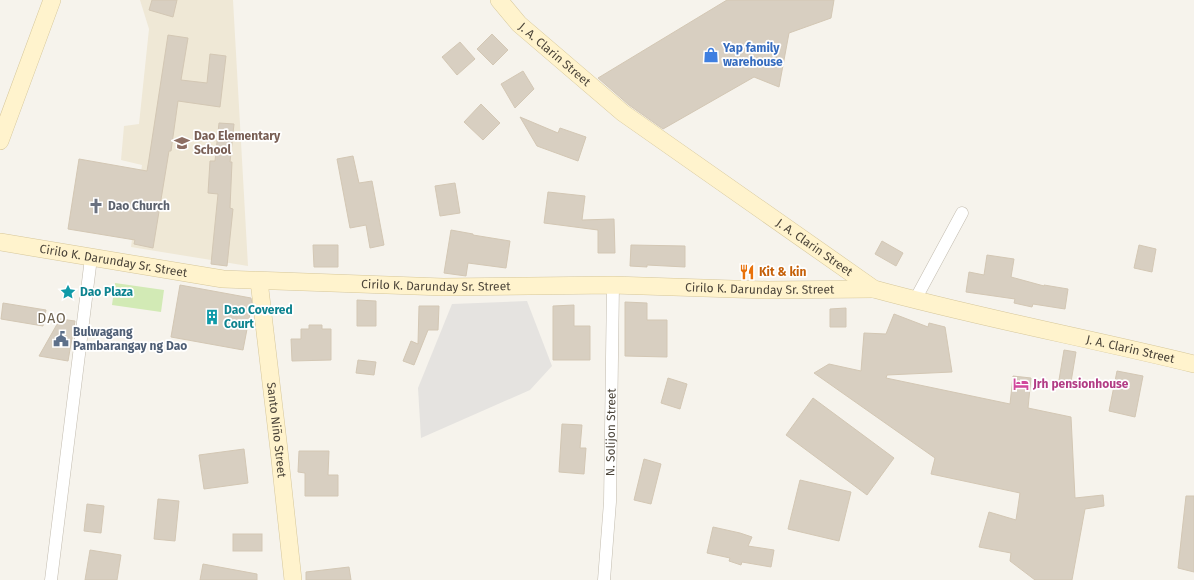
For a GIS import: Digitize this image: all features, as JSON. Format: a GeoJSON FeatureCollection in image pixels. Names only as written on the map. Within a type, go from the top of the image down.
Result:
{"type":"FeatureCollection","features":[{"type":"Feature","properties":{"kind":"main road"},"geometry":{"type":"LineString","coordinates":[[0,141],[52,0]]}},
{"type":"Feature","properties":{"kind":"main road","name":"J. A. Clarin Street"},"geometry":{"type":"LineString","coordinates":[[499,0],[519,24],[623,113],[874,289],[915,300],[1131,348],[1194,364]]}},
{"type":"Feature","properties":{"kind":"main road","name":"Cirilo K. Darunday Sr. Street"},"geometry":{"type":"LineString","coordinates":[[0,242],[223,280],[443,287],[613,285],[767,290],[874,289]]}},
{"type":"Feature","properties":{"kind":"main road","name":"Santo Niño Street"},"geometry":{"type":"LineString","coordinates":[[259,281],[293,580]]}},
{"type":"Feature","properties":{"kind":"street"},"geometry":{"type":"LineString","coordinates":[[915,300],[962,213]]}},
{"type":"Feature","properties":{"kind":"street"},"geometry":{"type":"LineString","coordinates":[[51,580],[91,258]]}},
{"type":"Feature","properties":{"kind":"street","name":"N. Solijon Street"},"geometry":{"type":"LineString","coordinates":[[604,580],[610,502],[613,285]]}},
{"type":"Feature","properties":{"kind":"shaded area","name":"Dao Elementary School"},"geometry":{"type":"Polygon","coordinates":[[[140,0],[233,0],[248,266],[131,247],[142,165],[121,160],[124,126],[139,124],[149,29],[140,0]]]}},
{"type":"Feature","properties":{"kind":"shaded area"},"geometry":{"type":"Polygon","coordinates":[[[527,301],[552,366],[530,390],[421,438],[418,388],[452,304],[527,301]]]}},
{"type":"Feature","properties":{"kind":"green space"},"geometry":{"type":"Polygon","coordinates":[[[115,283],[164,290],[161,312],[112,305],[115,283]]]}},
{"type":"Feature","properties":{"kind":"building"},"geometry":{"type":"Polygon","coordinates":[[[152,0],[177,0],[173,17],[149,10],[152,0]]]}},
{"type":"Feature","properties":{"kind":"building","name":"Yap family warehouse"},"geometry":{"type":"Polygon","coordinates":[[[727,0],[834,0],[831,18],[789,33],[779,87],[754,77],[663,129],[629,105],[598,78],[727,0]]]}},
{"type":"Feature","properties":{"kind":"building"},"geometry":{"type":"Polygon","coordinates":[[[492,34],[508,50],[493,65],[477,49],[492,34]]]}},
{"type":"Feature","properties":{"kind":"building"},"geometry":{"type":"Polygon","coordinates":[[[168,35],[188,38],[181,80],[207,83],[210,54],[226,56],[220,107],[178,101],[171,151],[169,151],[153,248],[134,244],[135,240],[68,229],[79,159],[147,171],[168,35]]]}},
{"type":"Feature","properties":{"kind":"building"},"geometry":{"type":"Polygon","coordinates":[[[460,42],[475,59],[457,75],[442,57],[460,42]]]}},
{"type":"Feature","properties":{"kind":"building"},"geometry":{"type":"Polygon","coordinates":[[[523,71],[534,89],[515,108],[501,84],[523,71]]]}},
{"type":"Feature","properties":{"kind":"building"},"geometry":{"type":"Polygon","coordinates":[[[481,104],[500,123],[483,140],[464,122],[481,104]]]}},
{"type":"Feature","properties":{"kind":"building"},"geometry":{"type":"Polygon","coordinates":[[[520,117],[558,133],[560,128],[586,137],[578,161],[537,146],[520,117]]]}},
{"type":"Feature","properties":{"kind":"building"},"geometry":{"type":"Polygon","coordinates":[[[219,123],[234,124],[230,162],[232,162],[230,208],[233,209],[227,266],[211,264],[218,194],[208,193],[210,161],[215,161],[219,123]]]}},
{"type":"Feature","properties":{"kind":"building"},"geometry":{"type":"Polygon","coordinates":[[[353,156],[359,183],[372,181],[384,245],[370,248],[366,225],[350,228],[337,159],[353,156]]]}},
{"type":"Feature","properties":{"kind":"building"},"geometry":{"type":"Polygon","coordinates":[[[455,183],[460,213],[440,216],[435,186],[455,183]]]}},
{"type":"Feature","properties":{"kind":"building"},"geometry":{"type":"Polygon","coordinates":[[[548,192],[585,196],[582,220],[614,219],[615,253],[598,253],[598,230],[544,223],[548,192]]]}},
{"type":"Feature","properties":{"kind":"building"},"geometry":{"type":"Polygon","coordinates":[[[451,230],[510,241],[506,268],[468,263],[466,276],[444,273],[451,230]]]}},
{"type":"Feature","properties":{"kind":"building"},"geometry":{"type":"Polygon","coordinates":[[[882,241],[903,253],[896,266],[875,254],[882,241]]]}},
{"type":"Feature","properties":{"kind":"building"},"geometry":{"type":"Polygon","coordinates":[[[313,245],[338,245],[338,267],[314,267],[313,245]]]}},
{"type":"Feature","properties":{"kind":"building"},"geometry":{"type":"Polygon","coordinates":[[[631,245],[685,246],[685,267],[647,265],[647,267],[630,266],[631,245]]]}},
{"type":"Feature","properties":{"kind":"building"},"geometry":{"type":"Polygon","coordinates":[[[1139,245],[1156,249],[1152,272],[1134,268],[1139,245]]]}},
{"type":"Feature","properties":{"kind":"building"},"geometry":{"type":"Polygon","coordinates":[[[987,255],[1014,259],[1011,277],[1044,286],[1068,289],[1065,309],[1033,304],[1032,307],[1014,303],[1015,299],[966,292],[969,272],[984,275],[987,255]]]}},
{"type":"Feature","properties":{"kind":"building","name":"Dao Covered Court"},"geometry":{"type":"Polygon","coordinates":[[[180,285],[251,298],[252,303],[243,350],[171,337],[180,285]]]}},
{"type":"Feature","properties":{"kind":"building"},"geometry":{"type":"Polygon","coordinates":[[[357,300],[376,301],[376,326],[357,326],[357,300]]]}},
{"type":"Feature","properties":{"kind":"building"},"geometry":{"type":"Polygon","coordinates":[[[625,302],[647,303],[647,320],[667,320],[667,357],[625,356],[625,302]]]}},
{"type":"Feature","properties":{"kind":"building"},"geometry":{"type":"Polygon","coordinates":[[[3,303],[46,310],[43,326],[1,319],[3,303]]]}},
{"type":"Feature","properties":{"kind":"building"},"geometry":{"type":"Polygon","coordinates":[[[574,305],[574,326],[590,326],[590,360],[553,360],[553,306],[574,305]]]}},
{"type":"Feature","properties":{"kind":"building"},"geometry":{"type":"Polygon","coordinates":[[[419,306],[439,306],[438,330],[428,330],[414,365],[403,361],[411,341],[418,344],[419,306]]]}},
{"type":"Feature","properties":{"kind":"building"},"geometry":{"type":"Polygon","coordinates":[[[846,308],[846,327],[830,327],[830,309],[846,308]]]}},
{"type":"Feature","properties":{"kind":"building"},"geometry":{"type":"Polygon","coordinates":[[[894,314],[928,327],[929,323],[945,327],[952,372],[887,375],[886,378],[1010,404],[1013,376],[1031,378],[1028,408],[1071,417],[1075,498],[1103,495],[1104,506],[1085,509],[1072,580],[1035,580],[1010,561],[1011,553],[979,547],[989,512],[1016,520],[1020,493],[931,474],[935,458],[814,373],[829,364],[861,371],[864,333],[886,334],[894,314]]]}},
{"type":"Feature","properties":{"kind":"building","name":"Bulwagang Pambarangay ng Dao"},"geometry":{"type":"Polygon","coordinates":[[[60,319],[75,321],[68,361],[39,356],[60,319]]]}},
{"type":"Feature","properties":{"kind":"building"},"geometry":{"type":"Polygon","coordinates":[[[309,325],[322,325],[322,329],[331,329],[331,360],[292,361],[291,339],[301,339],[301,329],[309,329],[309,325]]]}},
{"type":"Feature","properties":{"kind":"building"},"geometry":{"type":"Polygon","coordinates":[[[1064,350],[1076,352],[1071,382],[1059,380],[1064,350]]]}},
{"type":"Feature","properties":{"kind":"building"},"geometry":{"type":"Polygon","coordinates":[[[358,360],[376,362],[374,375],[356,373],[358,360]]]}},
{"type":"Feature","properties":{"kind":"building"},"geometry":{"type":"Polygon","coordinates":[[[1117,371],[1143,376],[1135,417],[1109,411],[1117,371]]]}},
{"type":"Feature","properties":{"kind":"building"},"geometry":{"type":"Polygon","coordinates":[[[668,378],[687,384],[680,409],[661,403],[668,378]]]}},
{"type":"Feature","properties":{"kind":"building"},"geometry":{"type":"Polygon","coordinates":[[[813,398],[894,458],[867,495],[786,435],[813,398]]]}},
{"type":"Feature","properties":{"kind":"building"},"geometry":{"type":"Polygon","coordinates":[[[562,424],[582,425],[580,448],[586,448],[584,474],[559,472],[562,424]]]}},
{"type":"Feature","properties":{"kind":"building"},"geometry":{"type":"Polygon","coordinates":[[[244,449],[248,483],[204,489],[199,455],[244,449]]]}},
{"type":"Feature","properties":{"kind":"building"},"geometry":{"type":"Polygon","coordinates":[[[299,451],[329,451],[328,475],[338,475],[338,496],[305,496],[305,473],[298,472],[299,451]]]}},
{"type":"Feature","properties":{"kind":"building"},"geometry":{"type":"Polygon","coordinates":[[[644,459],[661,464],[651,504],[634,500],[644,459]]]}},
{"type":"Feature","properties":{"kind":"building"},"geometry":{"type":"Polygon","coordinates":[[[800,480],[851,492],[839,541],[788,529],[800,480]]]}},
{"type":"Feature","properties":{"kind":"building"},"geometry":{"type":"Polygon","coordinates":[[[1186,496],[1194,496],[1194,572],[1178,568],[1186,496]]]}},
{"type":"Feature","properties":{"kind":"building"},"geometry":{"type":"Polygon","coordinates":[[[158,499],[179,501],[175,541],[154,539],[158,499]]]}},
{"type":"Feature","properties":{"kind":"building"},"geometry":{"type":"Polygon","coordinates":[[[87,504],[104,506],[101,533],[84,531],[87,504]]]}},
{"type":"Feature","properties":{"kind":"building"},"geometry":{"type":"Polygon","coordinates":[[[713,527],[752,537],[748,546],[774,550],[771,567],[742,562],[741,565],[729,561],[730,558],[707,553],[713,527]]]}},
{"type":"Feature","properties":{"kind":"building"},"geometry":{"type":"Polygon","coordinates":[[[233,534],[262,534],[262,551],[233,551],[233,534]]]}},
{"type":"Feature","properties":{"kind":"building"},"geometry":{"type":"Polygon","coordinates":[[[90,550],[121,555],[117,580],[85,580],[90,550]]]}},
{"type":"Feature","properties":{"kind":"building"},"geometry":{"type":"Polygon","coordinates":[[[203,564],[257,574],[257,580],[200,580],[203,564]]]}},
{"type":"Feature","properties":{"kind":"building"},"geometry":{"type":"Polygon","coordinates":[[[349,567],[351,580],[306,580],[306,572],[349,567]]]}},
{"type":"Feature","properties":{"kind":"place","name":"Yap family warehouse"},"geometry":{"type":"Point","coordinates":[711,55]}},
{"type":"Feature","properties":{"kind":"place","name":"Dao Elementary School"},"geometry":{"type":"Point","coordinates":[182,143]}},
{"type":"Feature","properties":{"kind":"place","name":"Dao Church"},"geometry":{"type":"Point","coordinates":[96,206]}},
{"type":"Feature","properties":{"kind":"place","name":"Kit & kin"},"geometry":{"type":"Point","coordinates":[747,272]}},
{"type":"Feature","properties":{"kind":"place","name":"Dao Plaza"},"geometry":{"type":"Point","coordinates":[68,292]}},
{"type":"Feature","properties":{"kind":"place","name":"Dao Covered Court"},"geometry":{"type":"Point","coordinates":[212,317]}},
{"type":"Feature","properties":{"kind":"place","name":"Bulwagang Pambarangay ng Dao"},"geometry":{"type":"Point","coordinates":[61,339]}},
{"type":"Feature","properties":{"kind":"place","name":"Jrh pensionhouse"},"geometry":{"type":"Point","coordinates":[1021,384]}},
{"type":"Feature","properties":{"kind":"district","name":"DAO"},"geometry":{"type":"Point","coordinates":[52,318]}}]}
